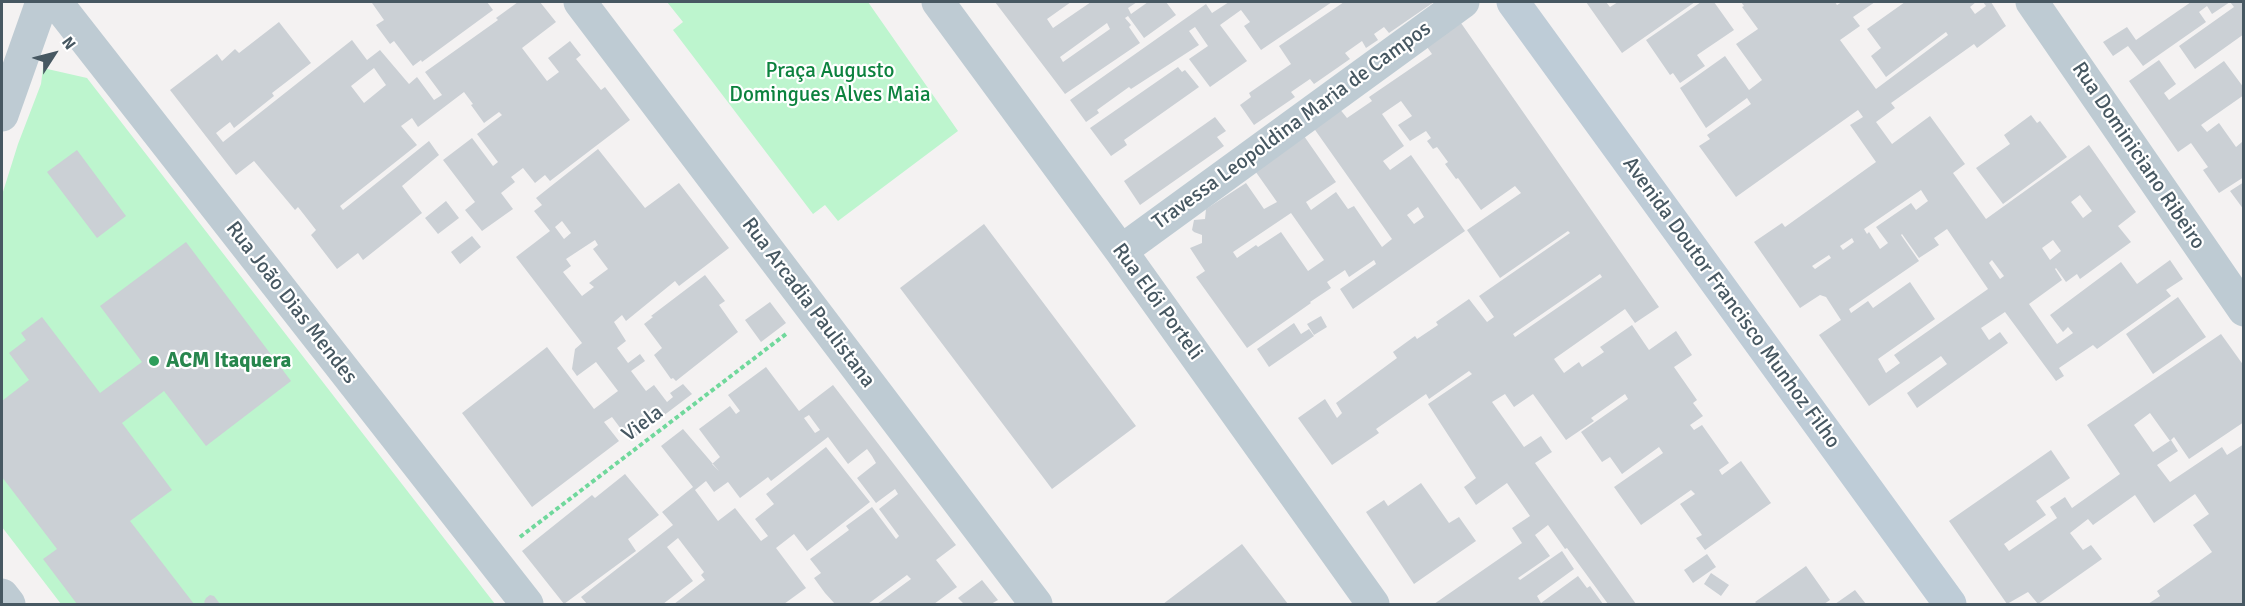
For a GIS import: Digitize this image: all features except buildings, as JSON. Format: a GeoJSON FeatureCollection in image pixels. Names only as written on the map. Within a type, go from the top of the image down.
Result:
{"type":"FeatureCollection","features":[{"type":"Feature","properties":{"kind":"street"},"geometry":{"type":"LineString","coordinates":[[2,115],[42,2]]}},
{"type":"Feature","properties":{"kind":"street","name":"Rua João Dias Mendes"},"geometry":{"type":"LineString","coordinates":[[56,2],[527,604]]}},
{"type":"Feature","properties":{"kind":"street","name":"Rua Arcadia Paulistana"},"geometry":{"type":"LineString","coordinates":[[580,2],[1036,604]]}},
{"type":"Feature","properties":{"kind":"street","name":"Rua Elói Porteli"},"geometry":{"type":"LineString","coordinates":[[938,2],[1121,251],[1373,604]]}},
{"type":"Feature","properties":{"kind":"street","name":"Travessa Leopoldina Maria de Campos"},"geometry":{"type":"LineString","coordinates":[[1121,251],[1463,2]]}},
{"type":"Feature","properties":{"kind":"street","name":"Avenida Doutor Francisco Munhoz Filho"},"geometry":{"type":"LineString","coordinates":[[1513,2],[1950,604]]}},
{"type":"Feature","properties":{"kind":"street","name":"Rua Dominiciano Ribeiro"},"geometry":{"type":"LineString","coordinates":[[2032,2],[2244,310]]}},
{"type":"Feature","properties":{"kind":"street"},"geometry":{"type":"LineString","coordinates":[[2,595],[9,604]]}},
{"type":"Feature","properties":{"kind":"path","name":"Viela"},"geometry":{"type":"LineString","coordinates":[[491,559],[814,312]]}},
{"type":"Feature","properties":{"kind":"green space","name":"Praça Augusto Domingues Alves Maia"},"geometry":{"type":"Polygon","coordinates":[[[667,2],[868,2],[958,131],[838,221],[825,205],[813,214],[673,30],[683,22],[667,2]]]}},
{"type":"Feature","properties":{"kind":"green space","name":"ACM Itaquera"},"geometry":{"type":"Polygon","coordinates":[[[43,68],[87,78],[495,604],[61,604],[2,527],[2,195],[18,144],[41,84],[43,68]]]}},
{"type":"Feature","properties":{"kind":"place","name":"ACM Itaquera"},"geometry":{"type":"Point","coordinates":[154,361]}}]}
